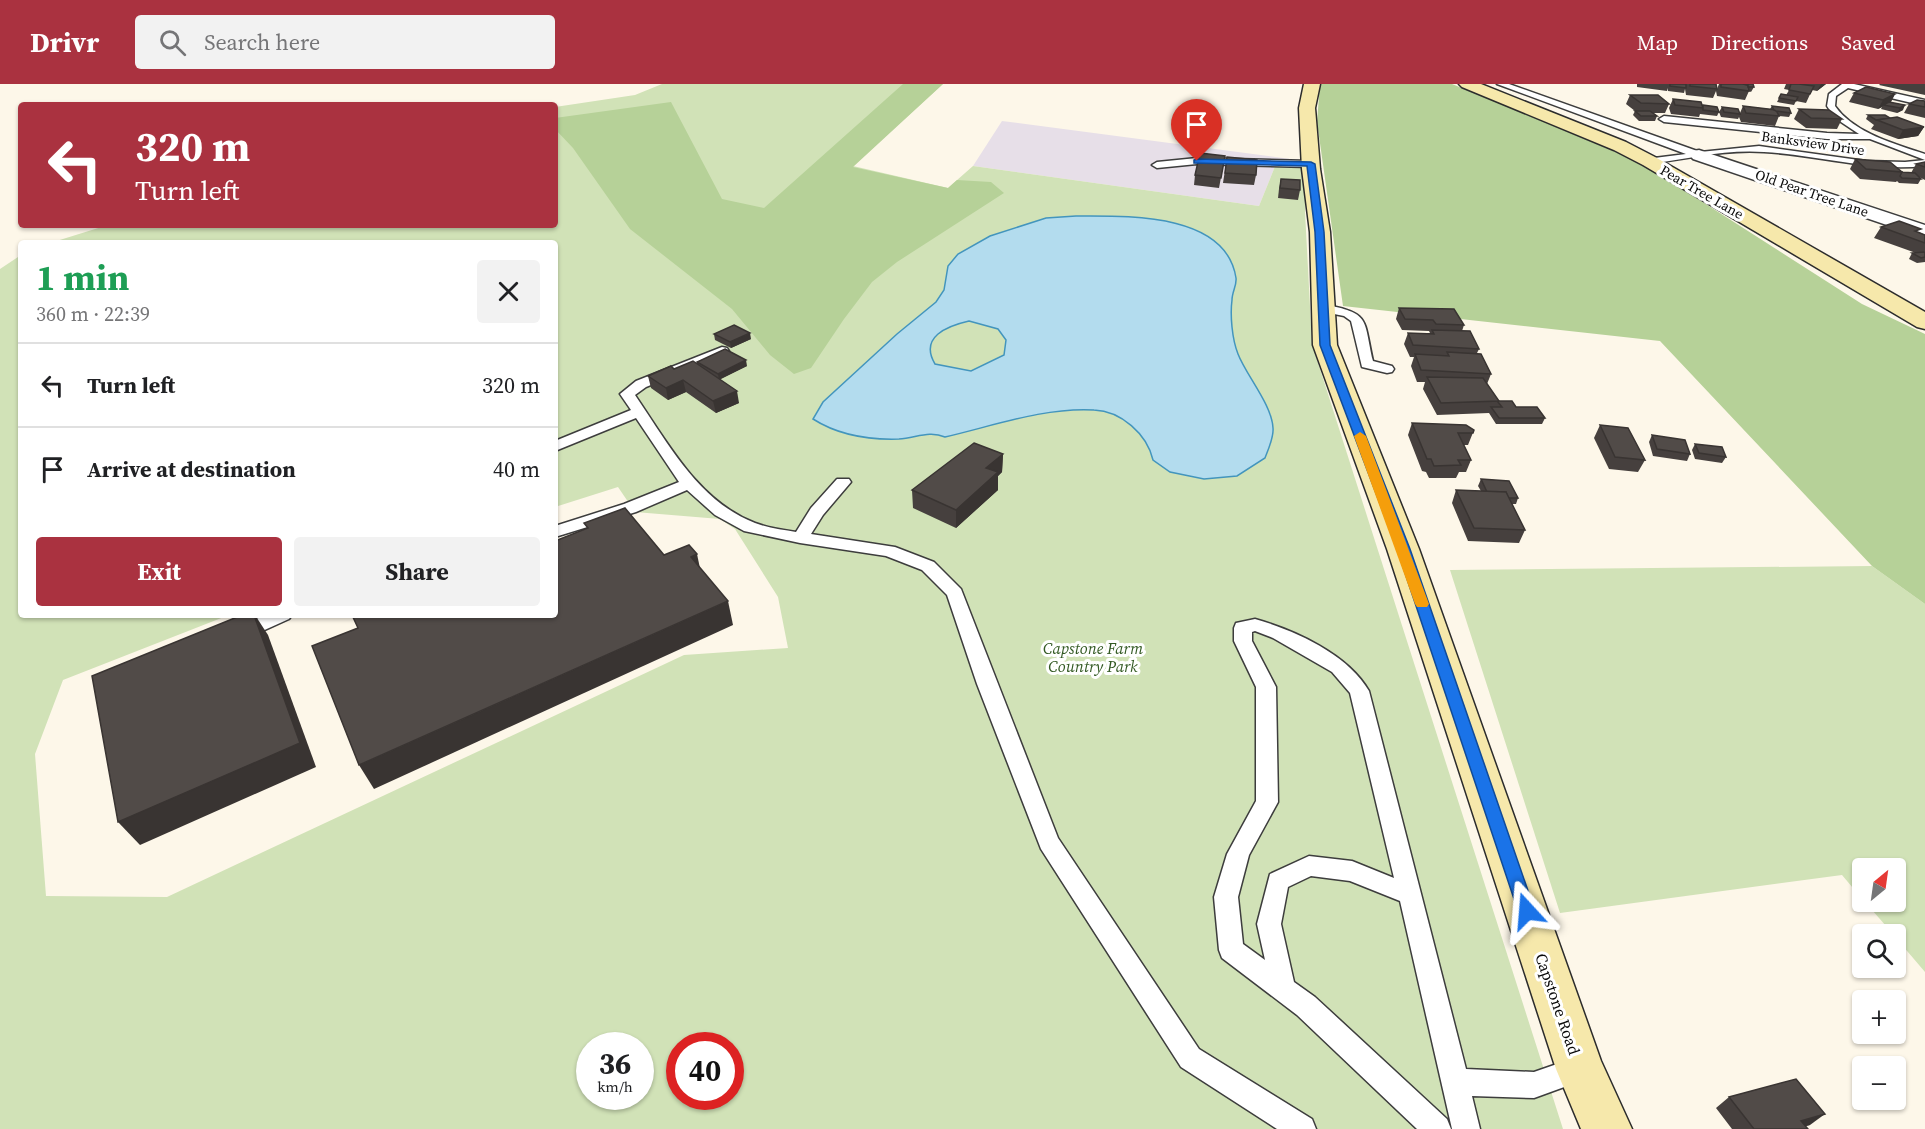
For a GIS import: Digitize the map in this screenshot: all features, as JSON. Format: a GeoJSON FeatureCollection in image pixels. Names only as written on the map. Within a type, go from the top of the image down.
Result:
{"type":"FeatureCollection","features":[{"type":"Feature","properties":{"kind":"street","name":"Capstone Road"},"geometry":{"type":"LineString","coordinates":[[1312,84],[1307,108],[1311,164],[1320,232],[1325,345],[1403,549],[1580,1069],[1607,1129]]}},
{"type":"Feature","properties":{"kind":"street","name":"Pear Tree Lane"},"geometry":{"type":"LineString","coordinates":[[1467,84],[1620,146],[1649,161],[1925,322]]}},
{"type":"Feature","properties":{"kind":"street","name":"Old Pear Tree Lane"},"geometry":{"type":"LineString","coordinates":[[1699,155],[1925,231]]}},
{"type":"Feature","properties":{"kind":"lane"},"geometry":{"type":"LineString","coordinates":[[1501,84],[1699,155]]}},
{"type":"Feature","properties":{"kind":"lane"},"geometry":{"type":"LineString","coordinates":[[1925,103],[1846,85],[1832,96],[1831,107],[1846,122],[1869,136],[1925,157]]}},
{"type":"Feature","properties":{"kind":"lane"},"geometry":{"type":"LineString","coordinates":[[1664,119],[1827,136],[1869,136]]}},
{"type":"Feature","properties":{"kind":"lane"},"geometry":{"type":"LineString","coordinates":[[1784,123],[1790,132]]}},
{"type":"Feature","properties":{"kind":"lane","name":"Banksview Drive"},"geometry":{"type":"LineString","coordinates":[[1649,161],[1750,148],[1776,149],[1880,165],[1925,163]]}},
{"type":"Feature","properties":{"kind":"lane"},"geometry":{"type":"LineString","coordinates":[[1158,165],[1197,161],[1311,164]]}},
{"type":"Feature","properties":{"kind":"lane"},"geometry":{"type":"LineString","coordinates":[[1323,308],[1348,313],[1357,320],[1367,364],[1387,369]]}},
{"type":"Feature","properties":{"kind":"lane"},"geometry":{"type":"LineString","coordinates":[[722,351],[640,384],[627,394],[689,483],[722,511],[750,527],[800,538],[889,551],[928,566],[955,593],[987,684],[1049,842],[1190,1058],[1302,1129]]}},
{"type":"Feature","properties":{"kind":"lane"},"geometry":{"type":"LineString","coordinates":[[558,445],[639,412]]}},
{"type":"Feature","properties":{"kind":"lane"},"geometry":{"type":"LineString","coordinates":[[800,538],[843,482]]}},
{"type":"Feature","properties":{"kind":"lane"},"geometry":{"type":"LineString","coordinates":[[558,531],[630,508],[689,483]]}},
{"type":"Feature","properties":{"kind":"lane"},"geometry":{"type":"LineString","coordinates":[[221,642],[276,618]]}},
{"type":"Feature","properties":{"kind":"lane"},"geometry":{"type":"LineString","coordinates":[[1437,1129],[1305,1006],[1231,950],[1226,897],[1238,854],[1267,802],[1266,687],[1243,641],[1243,628],[1255,625],[1280,633],[1339,667],[1359,691],[1466,1129]]}},
{"type":"Feature","properties":{"kind":"lane"},"geometry":{"type":"LineString","coordinates":[[1283,989],[1269,924],[1278,880],[1309,866],[1352,871],[1410,895]]}},
{"type":"Feature","properties":{"kind":"lane"},"geometry":{"type":"LineString","coordinates":[[1456,1082],[1534,1085],[1580,1069]]}},
{"type":"Feature","properties":{"kind":"shaded area"},"geometry":{"type":"Polygon","coordinates":[[[1002,121],[1306,161],[1276,164],[1259,206],[973,166],[1002,121]]]}},
{"type":"Feature","properties":{"kind":"green space","name":"Capstone Farm Country Park"},"geometry":{"type":"Polygon","coordinates":[[[662,84],[943,84],[853,166],[948,188],[973,166],[1259,206],[1276,164],[1308,166],[1305,212],[1312,344],[1563,1129],[0,1129],[0,269],[18,257],[18,618],[221,618],[63,680],[35,754],[46,896],[167,897],[684,655],[788,648],[778,597],[735,529],[720,519],[635,512],[618,487],[558,506],[558,240],[60,240],[98,228],[558,228],[558,107],[635,95],[662,84]]]}},
{"type":"Feature","properties":{"kind":"green space"},"geometry":{"type":"Polygon","coordinates":[[[903,84],[943,84],[853,167],[948,188],[957,180],[991,182],[1004,193],[897,262],[872,282],[811,368],[794,374],[770,355],[732,309],[630,229],[573,148],[558,132],[558,118],[671,102],[722,199],[764,208],[903,84]]]}},
{"type":"Feature","properties":{"kind":"green space"},"geometry":{"type":"Polygon","coordinates":[[[1320,84],[1452,84],[1492,100],[1640,162],[1862,304],[1925,334],[1925,604],[1872,566],[1660,341],[1343,306],[1317,122],[1320,84]]]}},
{"type":"Feature","properties":{"kind":"green space"},"geometry":{"type":"Polygon","coordinates":[[[1872,566],[1925,604],[1925,972],[1906,950],[1906,924],[1884,924],[1874,912],[1906,912],[1906,858],[1852,858],[1852,887],[1842,875],[1560,913],[1450,570],[1872,566]]]}},
{"type":"Feature","properties":{"kind":"water"},"geometry":{"type":"Polygon","coordinates":[[[1121,216],[1146,218],[1194,229],[1214,240],[1228,256],[1236,278],[1231,313],[1236,348],[1272,419],[1273,435],[1265,458],[1237,476],[1204,479],[1170,472],[1153,460],[1145,441],[1123,419],[1104,411],[1094,410],[1038,414],[945,437],[928,434],[899,439],[876,439],[843,433],[813,419],[823,402],[897,334],[936,302],[944,290],[948,266],[958,254],[990,236],[1046,218],[1121,216]],[[969,321],[944,330],[933,340],[930,347],[935,364],[971,371],[1004,355],[1006,340],[998,329],[969,321]]]}},
{"type":"Feature","properties":{"kind":"building"},"geometry":{"type":"Polygon","coordinates":[[[1670,84],[1686,84],[1686,88],[1670,86],[1670,84]]]}},
{"type":"Feature","properties":{"kind":"building"},"geometry":{"type":"Polygon","coordinates":[[[1690,84],[1716,84],[1717,89],[1690,86],[1690,84]]]}},
{"type":"Feature","properties":{"kind":"building"},"geometry":{"type":"Polygon","coordinates":[[[1721,84],[1748,85],[1749,91],[1721,87],[1721,84]]]}},
{"type":"Feature","properties":{"kind":"building"},"geometry":{"type":"Polygon","coordinates":[[[1791,84],[1814,86],[1810,94],[1789,90],[1791,84]]]}},
{"type":"Feature","properties":{"kind":"building"},"geometry":{"type":"Polygon","coordinates":[[[1866,87],[1895,94],[1883,100],[1854,93],[1866,87]]]}},
{"type":"Feature","properties":{"kind":"building"},"geometry":{"type":"Polygon","coordinates":[[[1781,94],[1798,97],[1796,101],[1779,98],[1781,94]]]}},
{"type":"Feature","properties":{"kind":"building"},"geometry":{"type":"Polygon","coordinates":[[[1630,95],[1658,95],[1669,104],[1641,103],[1630,95]]]}},
{"type":"Feature","properties":{"kind":"building"},"geometry":{"type":"Polygon","coordinates":[[[1673,99],[1701,102],[1703,108],[1675,105],[1673,99]]]}},
{"type":"Feature","properties":{"kind":"building"},"geometry":{"type":"Polygon","coordinates":[[[1917,100],[1925,101],[1925,107],[1909,104],[1917,100]]]}},
{"type":"Feature","properties":{"kind":"building"},"geometry":{"type":"Polygon","coordinates":[[[1889,102],[1905,105],[1900,108],[1883,105],[1889,102]]]}},
{"type":"Feature","properties":{"kind":"building"},"geometry":{"type":"Polygon","coordinates":[[[1703,105],[1717,107],[1719,112],[1703,110],[1703,105]]]}},
{"type":"Feature","properties":{"kind":"building"},"geometry":{"type":"Polygon","coordinates":[[[1743,106],[1776,110],[1779,116],[1746,113],[1743,106]]]}},
{"type":"Feature","properties":{"kind":"building"},"geometry":{"type":"Polygon","coordinates":[[[1772,106],[1789,108],[1791,113],[1776,111],[1772,106]]]}},
{"type":"Feature","properties":{"kind":"building"},"geometry":{"type":"Polygon","coordinates":[[[1722,107],[1738,109],[1740,114],[1724,112],[1722,107]]]}},
{"type":"Feature","properties":{"kind":"building"},"geometry":{"type":"Polygon","coordinates":[[[1799,109],[1829,110],[1842,119],[1811,118],[1799,109]]]}},
{"type":"Feature","properties":{"kind":"building"},"geometry":{"type":"Polygon","coordinates":[[[1635,111],[1650,111],[1657,116],[1641,116],[1635,111]]]}},
{"type":"Feature","properties":{"kind":"building"},"geometry":{"type":"Polygon","coordinates":[[[1868,115],[1885,115],[1890,118],[1876,120],[1868,115]]]}},
{"type":"Feature","properties":{"kind":"building"},"geometry":{"type":"Polygon","coordinates":[[[1897,117],[1924,127],[1903,130],[1877,120],[1897,117]]]}},
{"type":"Feature","properties":{"kind":"building"},"geometry":{"type":"Polygon","coordinates":[[[1200,153],[1225,156],[1221,178],[1195,175],[1200,153]]]}},
{"type":"Feature","properties":{"kind":"building"},"geometry":{"type":"Polygon","coordinates":[[[1227,157],[1257,160],[1256,175],[1225,173],[1227,157]]]}},
{"type":"Feature","properties":{"kind":"building"},"geometry":{"type":"Polygon","coordinates":[[[1855,159],[1890,162],[1902,172],[1866,169],[1855,159]]]}},
{"type":"Feature","properties":{"kind":"building"},"geometry":{"type":"Polygon","coordinates":[[[1902,172],[1915,173],[1921,179],[1902,178],[1900,176],[1902,172]]]}},
{"type":"Feature","properties":{"kind":"building"},"geometry":{"type":"Polygon","coordinates":[[[1281,179],[1300,180],[1300,190],[1280,188],[1281,179]]]}},
{"type":"Feature","properties":{"kind":"building"},"geometry":{"type":"Polygon","coordinates":[[[1899,221],[1921,229],[1915,231],[1925,235],[1925,243],[1881,227],[1899,221]]]}},
{"type":"Feature","properties":{"kind":"building"},"geometry":{"type":"Polygon","coordinates":[[[1924,252],[1925,257],[1921,258],[1912,253],[1924,252]]]}},
{"type":"Feature","properties":{"kind":"building"},"geometry":{"type":"Polygon","coordinates":[[[1399,308],[1454,309],[1464,325],[1436,324],[1433,320],[1405,319],[1399,308]]]}},
{"type":"Feature","properties":{"kind":"building"},"geometry":{"type":"Polygon","coordinates":[[[734,325],[750,333],[730,342],[714,334],[734,325]]]}},
{"type":"Feature","properties":{"kind":"building"},"geometry":{"type":"Polygon","coordinates":[[[1432,330],[1470,331],[1479,349],[1413,345],[1408,333],[1434,334],[1432,330]]]}},
{"type":"Feature","properties":{"kind":"building"},"geometry":{"type":"Polygon","coordinates":[[[725,349],[746,360],[718,374],[697,362],[725,349]]]}},
{"type":"Feature","properties":{"kind":"building"},"geometry":{"type":"Polygon","coordinates":[[[1447,352],[1481,354],[1491,374],[1421,370],[1415,354],[1449,356],[1447,352]]]}},
{"type":"Feature","properties":{"kind":"building"},"geometry":{"type":"Polygon","coordinates":[[[693,361],[737,391],[713,401],[683,380],[666,388],[648,376],[671,366],[674,369],[693,361]]]}},
{"type":"Feature","properties":{"kind":"building"},"geometry":{"type":"Polygon","coordinates":[[[1427,377],[1483,378],[1499,401],[1441,403],[1427,377]]]}},
{"type":"Feature","properties":{"kind":"building"},"geometry":{"type":"Polygon","coordinates":[[[1499,401],[1512,401],[1516,407],[1537,407],[1545,418],[1499,418],[1491,407],[1502,407],[1499,401]]]}},
{"type":"Feature","properties":{"kind":"building"},"geometry":{"type":"Polygon","coordinates":[[[1412,423],[1466,425],[1474,430],[1473,433],[1458,433],[1471,460],[1458,460],[1461,465],[1434,466],[1431,459],[1427,459],[1412,423]]]}},
{"type":"Feature","properties":{"kind":"building"},"geometry":{"type":"Polygon","coordinates":[[[1600,425],[1628,428],[1645,460],[1615,457],[1600,425]]]}},
{"type":"Feature","properties":{"kind":"building"},"geometry":{"type":"Polygon","coordinates":[[[1652,435],[1685,440],[1690,454],[1657,449],[1652,435]]]}},
{"type":"Feature","properties":{"kind":"building"},"geometry":{"type":"Polygon","coordinates":[[[974,443],[1003,454],[986,468],[998,472],[956,510],[912,490],[974,443]]]}},
{"type":"Feature","properties":{"kind":"building"},"geometry":{"type":"Polygon","coordinates":[[[1695,444],[1722,447],[1726,457],[1699,453],[1695,444]]]}},
{"type":"Feature","properties":{"kind":"building"},"geometry":{"type":"Polygon","coordinates":[[[1481,479],[1509,481],[1518,498],[1508,498],[1506,492],[1487,492],[1481,479]]]}},
{"type":"Feature","properties":{"kind":"building"},"geometry":{"type":"Polygon","coordinates":[[[1456,490],[1506,492],[1525,530],[1474,528],[1456,490]]]}},
{"type":"Feature","properties":{"kind":"building"},"geometry":{"type":"Polygon","coordinates":[[[625,508],[664,555],[689,545],[697,554],[691,557],[728,601],[359,765],[312,646],[358,628],[353,618],[558,618],[558,540],[588,528],[584,523],[625,508]]]}},
{"type":"Feature","properties":{"kind":"building"},"geometry":{"type":"Polygon","coordinates":[[[235,618],[255,618],[300,743],[118,822],[92,676],[235,618]]]}},
{"type":"Feature","properties":{"kind":"building"},"geometry":{"type":"Polygon","coordinates":[[[1796,1079],[1825,1114],[1801,1121],[1808,1129],[1754,1129],[1729,1097],[1796,1079]]]}},
{"type":"Feature","properties":{"kind":"slow traffic"},"geometry":{"type":"LineString","coordinates":[[1360,436],[1422,604]]}},
{"type":"Feature","properties":{"kind":"route"},"geometry":{"type":"LineString","coordinates":[[1197,161],[1231,164],[1274,162],[1311,164],[1320,232],[1325,345],[1403,549],[1527,911]]}}]}
